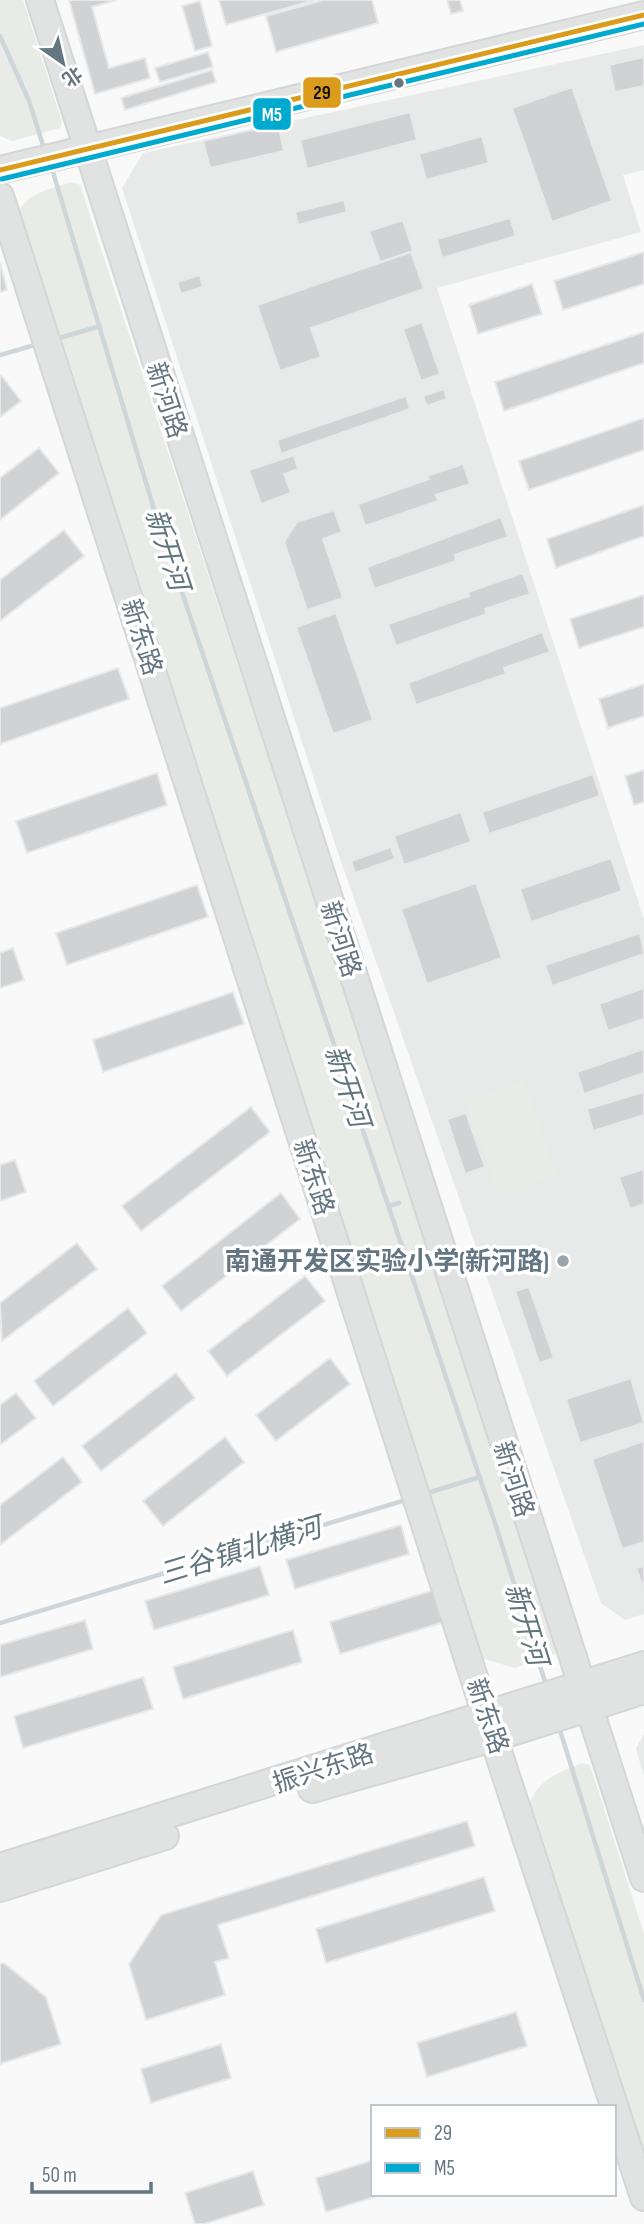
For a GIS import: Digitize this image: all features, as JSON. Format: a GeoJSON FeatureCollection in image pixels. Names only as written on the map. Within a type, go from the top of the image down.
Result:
{"type":"FeatureCollection","features":[{"type":"Feature","properties":{"kind":"street","name":"新河路"},"geometry":{"type":"LineString","coordinates":[[40,0],[563,1702],[644,1878]]}},
{"type":"Feature","properties":{"kind":"street"},"geometry":{"type":"LineString","coordinates":[[0,170],[644,15]]}},
{"type":"Feature","properties":{"kind":"street","name":"新东路"},"geometry":{"type":"LineString","coordinates":[[0,196],[614,2105]]}},
{"type":"Feature","properties":{"kind":"street","name":"振兴东路"},"geometry":{"type":"LineString","coordinates":[[0,1888],[296,1793],[563,1702],[644,1665]]}},
{"type":"Feature","properties":{"kind":"street","name":"振兴东路"},"geometry":{"type":"LineString","coordinates":[[563,1702],[644,1690]]}},
{"type":"Feature","properties":{"kind":"street","name":"振兴东路"},"geometry":{"type":"LineString","coordinates":[[0,1867],[491,1726]]}},
{"type":"Feature","properties":{"kind":"street","name":"新东路"},"geometry":{"type":"LineString","coordinates":[[616,2111],[644,2197]]}},
{"type":"Feature","properties":{"kind":"shaded area"},"geometry":{"type":"Polygon","coordinates":[[[0,0],[23,0],[62,122],[60,128],[12,141],[0,136],[0,0]]]}},
{"type":"Feature","properties":{"kind":"shaded area"},"geometry":{"type":"Polygon","coordinates":[[[644,45],[644,170],[623,175],[641,232],[437,288],[644,919],[644,1614],[625,1620],[601,1603],[337,850],[122,188],[143,153],[644,45]]]}},
{"type":"Feature","properties":{"kind":"shaded area"},"geometry":{"type":"Polygon","coordinates":[[[72,182],[80,185],[558,1637],[555,1654],[515,1668],[478,1657],[18,215],[26,201],[33,196],[72,182]]]}},
{"type":"Feature","properties":{"kind":"shaded area"},"geometry":{"type":"Polygon","coordinates":[[[524,1080],[557,1175],[499,1196],[465,1101],[524,1080]]]}},
{"type":"Feature","properties":{"kind":"shaded area"},"geometry":{"type":"Polygon","coordinates":[[[644,1734],[644,1777],[636,1748],[644,1734]]]}},
{"type":"Feature","properties":{"kind":"shaded area"},"geometry":{"type":"Polygon","coordinates":[[[582,1763],[590,1765],[644,1934],[644,2166],[527,1810],[535,1792],[548,1779],[582,1763]]]}},
{"type":"Feature","properties":{"kind":"building"},"geometry":{"type":"Polygon","coordinates":[[[69,0],[117,0],[92,7],[109,68],[145,58],[150,78],[95,94],[69,0]]]}},
{"type":"Feature","properties":{"kind":"building"},"geometry":{"type":"Polygon","coordinates":[[[219,0],[315,0],[226,25],[219,0]]]}},
{"type":"Feature","properties":{"kind":"building"},"geometry":{"type":"Polygon","coordinates":[[[323,0],[372,0],[378,23],[276,52],[266,16],[323,0]]]}},
{"type":"Feature","properties":{"kind":"building"},"geometry":{"type":"Polygon","coordinates":[[[447,0],[460,0],[463,11],[451,14],[447,0]]]}},
{"type":"Feature","properties":{"kind":"building"},"geometry":{"type":"Polygon","coordinates":[[[200,1],[212,46],[195,51],[182,6],[200,1]]]}},
{"type":"Feature","properties":{"kind":"building"},"geometry":{"type":"Polygon","coordinates":[[[208,52],[213,67],[160,82],[155,68],[208,52]]]}},
{"type":"Feature","properties":{"kind":"building"},"geometry":{"type":"Polygon","coordinates":[[[644,57],[644,86],[615,92],[609,65],[644,57]]]}},
{"type":"Feature","properties":{"kind":"building"},"geometry":{"type":"Polygon","coordinates":[[[212,70],[216,82],[125,110],[121,98],[212,70]]]}},
{"type":"Feature","properties":{"kind":"building"},"geometry":{"type":"Polygon","coordinates":[[[572,87],[612,201],[552,222],[512,108],[572,87]]]}},
{"type":"Feature","properties":{"kind":"building"},"geometry":{"type":"Polygon","coordinates":[[[410,112],[417,140],[307,169],[300,140],[410,112]]]}},
{"type":"Feature","properties":{"kind":"building"},"geometry":{"type":"Polygon","coordinates":[[[278,124],[284,151],[210,168],[203,141],[278,124]]]}},
{"type":"Feature","properties":{"kind":"building"},"geometry":{"type":"Polygon","coordinates":[[[482,136],[489,163],[426,180],[419,154],[482,136]]]}},
{"type":"Feature","properties":{"kind":"building"},"geometry":{"type":"Polygon","coordinates":[[[344,200],[347,212],[298,225],[295,212],[344,200]]]}},
{"type":"Feature","properties":{"kind":"building"},"geometry":{"type":"Polygon","coordinates":[[[510,218],[516,236],[442,258],[437,239],[510,218]]]}},
{"type":"Feature","properties":{"kind":"building"},"geometry":{"type":"Polygon","coordinates":[[[403,220],[413,251],[380,262],[369,231],[403,220]]]}},
{"type":"Feature","properties":{"kind":"building"},"geometry":{"type":"Polygon","coordinates":[[[411,252],[424,289],[311,328],[321,357],[280,371],[257,305],[411,252]]]}},
{"type":"Feature","properties":{"kind":"building"},"geometry":{"type":"Polygon","coordinates":[[[644,252],[644,284],[563,310],[554,281],[644,252]]]}},
{"type":"Feature","properties":{"kind":"building"},"geometry":{"type":"Polygon","coordinates":[[[0,262],[7,290],[0,292],[0,262]]]}},
{"type":"Feature","properties":{"kind":"building"},"geometry":{"type":"Polygon","coordinates":[[[200,275],[203,287],[181,294],[177,282],[200,275]]]}},
{"type":"Feature","properties":{"kind":"building"},"geometry":{"type":"Polygon","coordinates":[[[532,284],[542,314],[478,334],[469,305],[532,284]]]}},
{"type":"Feature","properties":{"kind":"building"},"geometry":{"type":"Polygon","coordinates":[[[422,322],[440,374],[421,381],[403,329],[422,322]]]}},
{"type":"Feature","properties":{"kind":"building"},"geometry":{"type":"Polygon","coordinates":[[[644,332],[644,363],[504,411],[495,382],[644,332]]]}},
{"type":"Feature","properties":{"kind":"building"},"geometry":{"type":"Polygon","coordinates":[[[0,376],[21,401],[0,417],[0,376]]]}},
{"type":"Feature","properties":{"kind":"building"},"geometry":{"type":"Polygon","coordinates":[[[444,389],[447,399],[427,406],[423,396],[444,389]]]}},
{"type":"Feature","properties":{"kind":"building"},"geometry":{"type":"Polygon","coordinates":[[[406,396],[410,409],[281,454],[277,440],[406,396]]]}},
{"type":"Feature","properties":{"kind":"building"},"geometry":{"type":"Polygon","coordinates":[[[644,418],[644,450],[529,490],[519,461],[644,418]]]}},
{"type":"Feature","properties":{"kind":"building"},"geometry":{"type":"Polygon","coordinates":[[[39,448],[59,473],[0,520],[0,478],[39,448]]]}},
{"type":"Feature","properties":{"kind":"building"},"geometry":{"type":"Polygon","coordinates":[[[294,455],[298,469],[284,474],[291,493],[261,504],[249,470],[294,455]]]}},
{"type":"Feature","properties":{"kind":"building"},"geometry":{"type":"Polygon","coordinates":[[[463,464],[470,484],[436,495],[438,501],[365,526],[358,504],[463,464]]]}},
{"type":"Feature","properties":{"kind":"building"},"geometry":{"type":"Polygon","coordinates":[[[644,505],[644,536],[556,568],[547,539],[644,505]]]}},
{"type":"Feature","properties":{"kind":"building"},"geometry":{"type":"Polygon","coordinates":[[[334,510],[342,532],[323,539],[343,598],[307,610],[284,542],[297,522],[334,510]]]}},
{"type":"Feature","properties":{"kind":"building"},"geometry":{"type":"Polygon","coordinates":[[[501,517],[508,537],[455,555],[456,561],[374,589],[367,567],[501,517]]]}},
{"type":"Feature","properties":{"kind":"building"},"geometry":{"type":"Polygon","coordinates":[[[64,530],[84,556],[0,621],[0,580],[64,530]]]}},
{"type":"Feature","properties":{"kind":"building"},"geometry":{"type":"Polygon","coordinates":[[[523,573],[530,594],[485,609],[487,614],[396,646],[388,624],[469,596],[468,592],[523,573]]]}},
{"type":"Feature","properties":{"kind":"building"},"geometry":{"type":"Polygon","coordinates":[[[644,595],[644,627],[579,648],[570,619],[644,595]]]}},
{"type":"Feature","properties":{"kind":"building"},"geometry":{"type":"Polygon","coordinates":[[[336,613],[373,720],[333,734],[296,627],[336,613]]]}},
{"type":"Feature","properties":{"kind":"building"},"geometry":{"type":"Polygon","coordinates":[[[542,632],[550,652],[504,668],[506,674],[416,705],[408,683],[542,632]]]}},
{"type":"Feature","properties":{"kind":"building"},"geometry":{"type":"Polygon","coordinates":[[[118,668],[129,699],[0,744],[0,708],[118,668]]]}},
{"type":"Feature","properties":{"kind":"building"},"geometry":{"type":"Polygon","coordinates":[[[644,684],[644,716],[608,728],[599,699],[644,684]]]}},
{"type":"Feature","properties":{"kind":"building"},"geometry":{"type":"Polygon","coordinates":[[[644,770],[644,802],[634,805],[625,776],[644,770]]]}},
{"type":"Feature","properties":{"kind":"building"},"geometry":{"type":"Polygon","coordinates":[[[157,773],[167,805],[27,853],[16,821],[157,773]]]}},
{"type":"Feature","properties":{"kind":"building"},"geometry":{"type":"Polygon","coordinates":[[[593,774],[600,796],[489,834],[482,812],[593,774]]]}},
{"type":"Feature","properties":{"kind":"building"},"geometry":{"type":"Polygon","coordinates":[[[461,812],[471,842],[404,865],[394,836],[461,812]]]}},
{"type":"Feature","properties":{"kind":"building"},"geometry":{"type":"Polygon","coordinates":[[[391,847],[395,859],[355,873],[351,861],[391,847]]]}},
{"type":"Feature","properties":{"kind":"building"},"geometry":{"type":"Polygon","coordinates":[[[611,858],[622,891],[531,922],[520,889],[611,858]]]}},
{"type":"Feature","properties":{"kind":"building"},"geometry":{"type":"Polygon","coordinates":[[[476,883],[502,958],[427,984],[401,909],[476,883]]]}},
{"type":"Feature","properties":{"kind":"building"},"geometry":{"type":"Polygon","coordinates":[[[197,885],[208,917],[67,965],[56,933],[197,885]]]}},
{"type":"Feature","properties":{"kind":"building"},"geometry":{"type":"Polygon","coordinates":[[[640,933],[644,954],[552,986],[545,965],[640,933]]]}},
{"type":"Feature","properties":{"kind":"building"},"geometry":{"type":"Polygon","coordinates":[[[13,948],[24,980],[0,988],[0,953],[13,948]]]}},
{"type":"Feature","properties":{"kind":"building"},"geometry":{"type":"Polygon","coordinates":[[[644,988],[644,1019],[608,1031],[599,1004],[644,988]]]}},
{"type":"Feature","properties":{"kind":"building"},"geometry":{"type":"Polygon","coordinates":[[[233,992],[244,1024],[103,1072],[93,1040],[233,992]]]}},
{"type":"Feature","properties":{"kind":"building"},"geometry":{"type":"Polygon","coordinates":[[[644,1049],[644,1073],[584,1094],[577,1072],[644,1049]]]}},
{"type":"Feature","properties":{"kind":"building"},"geometry":{"type":"Polygon","coordinates":[[[644,1092],[644,1115],[593,1131],[587,1109],[644,1092]]]}},
{"type":"Feature","properties":{"kind":"building"},"geometry":{"type":"Polygon","coordinates":[[[251,1107],[270,1132],[141,1231],[122,1206],[251,1107]]]}},
{"type":"Feature","properties":{"kind":"building"},"geometry":{"type":"Polygon","coordinates":[[[466,1113],[485,1167],[465,1174],[447,1119],[466,1113]]]}},
{"type":"Feature","properties":{"kind":"building"},"geometry":{"type":"Polygon","coordinates":[[[15,1160],[26,1192],[0,1201],[0,1165],[15,1160]]]}},
{"type":"Feature","properties":{"kind":"building"},"geometry":{"type":"Polygon","coordinates":[[[644,1169],[644,1204],[630,1209],[619,1177],[644,1169]]]}},
{"type":"Feature","properties":{"kind":"building"},"geometry":{"type":"Polygon","coordinates":[[[281,1193],[300,1219],[181,1311],[162,1286],[281,1193]]]}},
{"type":"Feature","properties":{"kind":"building"},"geometry":{"type":"Polygon","coordinates":[[[77,1243],[97,1269],[2,1341],[0,1303],[77,1243]]]}},
{"type":"Feature","properties":{"kind":"building"},"geometry":{"type":"Polygon","coordinates":[[[305,1276],[325,1301],[227,1376],[208,1351],[305,1276]]]}},
{"type":"Feature","properties":{"kind":"building"},"geometry":{"type":"Polygon","coordinates":[[[529,1287],[554,1358],[539,1363],[515,1291],[529,1287]]]}},
{"type":"Feature","properties":{"kind":"building"},"geometry":{"type":"Polygon","coordinates":[[[128,1308],[147,1333],[53,1406],[34,1381],[128,1308]]]}},
{"type":"Feature","properties":{"kind":"building"},"geometry":{"type":"Polygon","coordinates":[[[330,1358],[350,1384],[276,1441],[256,1415],[330,1358]]]}},
{"type":"Feature","properties":{"kind":"building"},"geometry":{"type":"Polygon","coordinates":[[[176,1373],[195,1398],[101,1471],[82,1446],[176,1373]]]}},
{"type":"Feature","properties":{"kind":"building"},"geometry":{"type":"Polygon","coordinates":[[[631,1378],[644,1423],[580,1443],[566,1399],[631,1378]]]}},
{"type":"Feature","properties":{"kind":"building"},"geometry":{"type":"Polygon","coordinates":[[[16,1393],[36,1418],[0,1445],[0,1405],[16,1393]]]}},
{"type":"Feature","properties":{"kind":"building"},"geometry":{"type":"Polygon","coordinates":[[[225,1437],[244,1462],[163,1526],[143,1501],[225,1437]]]}},
{"type":"Feature","properties":{"kind":"building"},"geometry":{"type":"Polygon","coordinates":[[[644,1441],[644,1542],[622,1549],[592,1459],[644,1441]]]}},
{"type":"Feature","properties":{"kind":"building"},"geometry":{"type":"Polygon","coordinates":[[[63,1457],[82,1482],[0,1545],[0,1505],[63,1457]]]}},
{"type":"Feature","properties":{"kind":"building"},"geometry":{"type":"Polygon","coordinates":[[[401,1525],[409,1554],[295,1589],[286,1560],[401,1525]]]}},
{"type":"Feature","properties":{"kind":"building"},"geometry":{"type":"Polygon","coordinates":[[[260,1566],[269,1595],[154,1630],[145,1601],[260,1566]]]}},
{"type":"Feature","properties":{"kind":"building"},"geometry":{"type":"Polygon","coordinates":[[[644,1566],[644,1589],[636,1568],[644,1566]]]}},
{"type":"Feature","properties":{"kind":"building"},"geometry":{"type":"Polygon","coordinates":[[[434,1590],[444,1622],[340,1654],[330,1622],[434,1590]]]}},
{"type":"Feature","properties":{"kind":"building"},"geometry":{"type":"Polygon","coordinates":[[[85,1620],[93,1649],[0,1677],[0,1645],[85,1620]]]}},
{"type":"Feature","properties":{"kind":"building"},"geometry":{"type":"Polygon","coordinates":[[[293,1630],[302,1662],[183,1699],[173,1667],[293,1630]]]}},
{"type":"Feature","properties":{"kind":"building"},"geometry":{"type":"Polygon","coordinates":[[[143,1677],[153,1709],[23,1748],[14,1716],[143,1677]]]}},
{"type":"Feature","properties":{"kind":"building"},"geometry":{"type":"Polygon","coordinates":[[[467,1821],[475,1846],[218,1925],[229,1958],[215,1962],[225,1995],[146,2020],[129,1964],[161,1915],[467,1821]]]}},
{"type":"Feature","properties":{"kind":"building"},"geometry":{"type":"Polygon","coordinates":[[[484,1877],[495,1911],[326,1963],[316,1929],[484,1877]]]}},
{"type":"Feature","properties":{"kind":"building"},"geometry":{"type":"Polygon","coordinates":[[[4,1963],[46,1997],[61,2044],[0,2064],[0,1964],[4,1963]]]}},
{"type":"Feature","properties":{"kind":"building"},"geometry":{"type":"Polygon","coordinates":[[[516,2012],[527,2046],[427,2077],[417,2043],[516,2012]]]}},
{"type":"Feature","properties":{"kind":"building"},"geometry":{"type":"Polygon","coordinates":[[[221,2044],[231,2078],[151,2103],[141,2069],[221,2044]]]}},
{"type":"Feature","properties":{"kind":"building"},"geometry":{"type":"Polygon","coordinates":[[[371,2161],[371,2196],[378,2196],[326,2212],[316,2178],[371,2161]]]}},
{"type":"Feature","properties":{"kind":"building"},"geometry":{"type":"Polygon","coordinates":[[[253,2171],[264,2205],[204,2224],[195,2224],[185,2193],[253,2171]]]}},
{"type":"Feature","properties":{"kind":"waterway","name":"新开河"},"geometry":{"type":"LineString","coordinates":[[0,36],[29,101],[43,145]]}},
{"type":"Feature","properties":{"kind":"waterway","name":"新开河"},"geometry":{"type":"LineString","coordinates":[[53,172],[153,506],[496,1526],[546,1685]]}},
{"type":"Feature","properties":{"kind":"waterway"},"geometry":{"type":"LineString","coordinates":[[56,339],[100,326]]}},
{"type":"Feature","properties":{"kind":"waterway"},"geometry":{"type":"LineString","coordinates":[[0,355],[38,344]]}},
{"type":"Feature","properties":{"kind":"waterway"},"geometry":{"type":"LineString","coordinates":[[389,1206],[399,1203]]}},
{"type":"Feature","properties":{"kind":"waterway","name":"三谷镇北横河"},"geometry":{"type":"LineString","coordinates":[[424,1494],[480,1477]]}},
{"type":"Feature","properties":{"kind":"waterway","name":"三谷镇北横河"},"geometry":{"type":"LineString","coordinates":[[0,1623],[409,1499]]}},
{"type":"Feature","properties":{"kind":"waterway","name":"新开河"},"geometry":{"type":"LineString","coordinates":[[559,1727],[644,2000]]}},
{"type":"Feature","properties":{"kind":"transit line","name":"29"},"geometry":{"type":"LineString","coordinates":[[0,170],[644,15]]}},
{"type":"Feature","properties":{"kind":"transit line","name":"M5"},"geometry":{"type":"LineString","coordinates":[[2,179],[644,24]]}},
{"type":"Feature","properties":{"kind":"place","name":"南通开发区实验小学(新河路)"},"geometry":{"type":"Point","coordinates":[563,1261]}}]}
